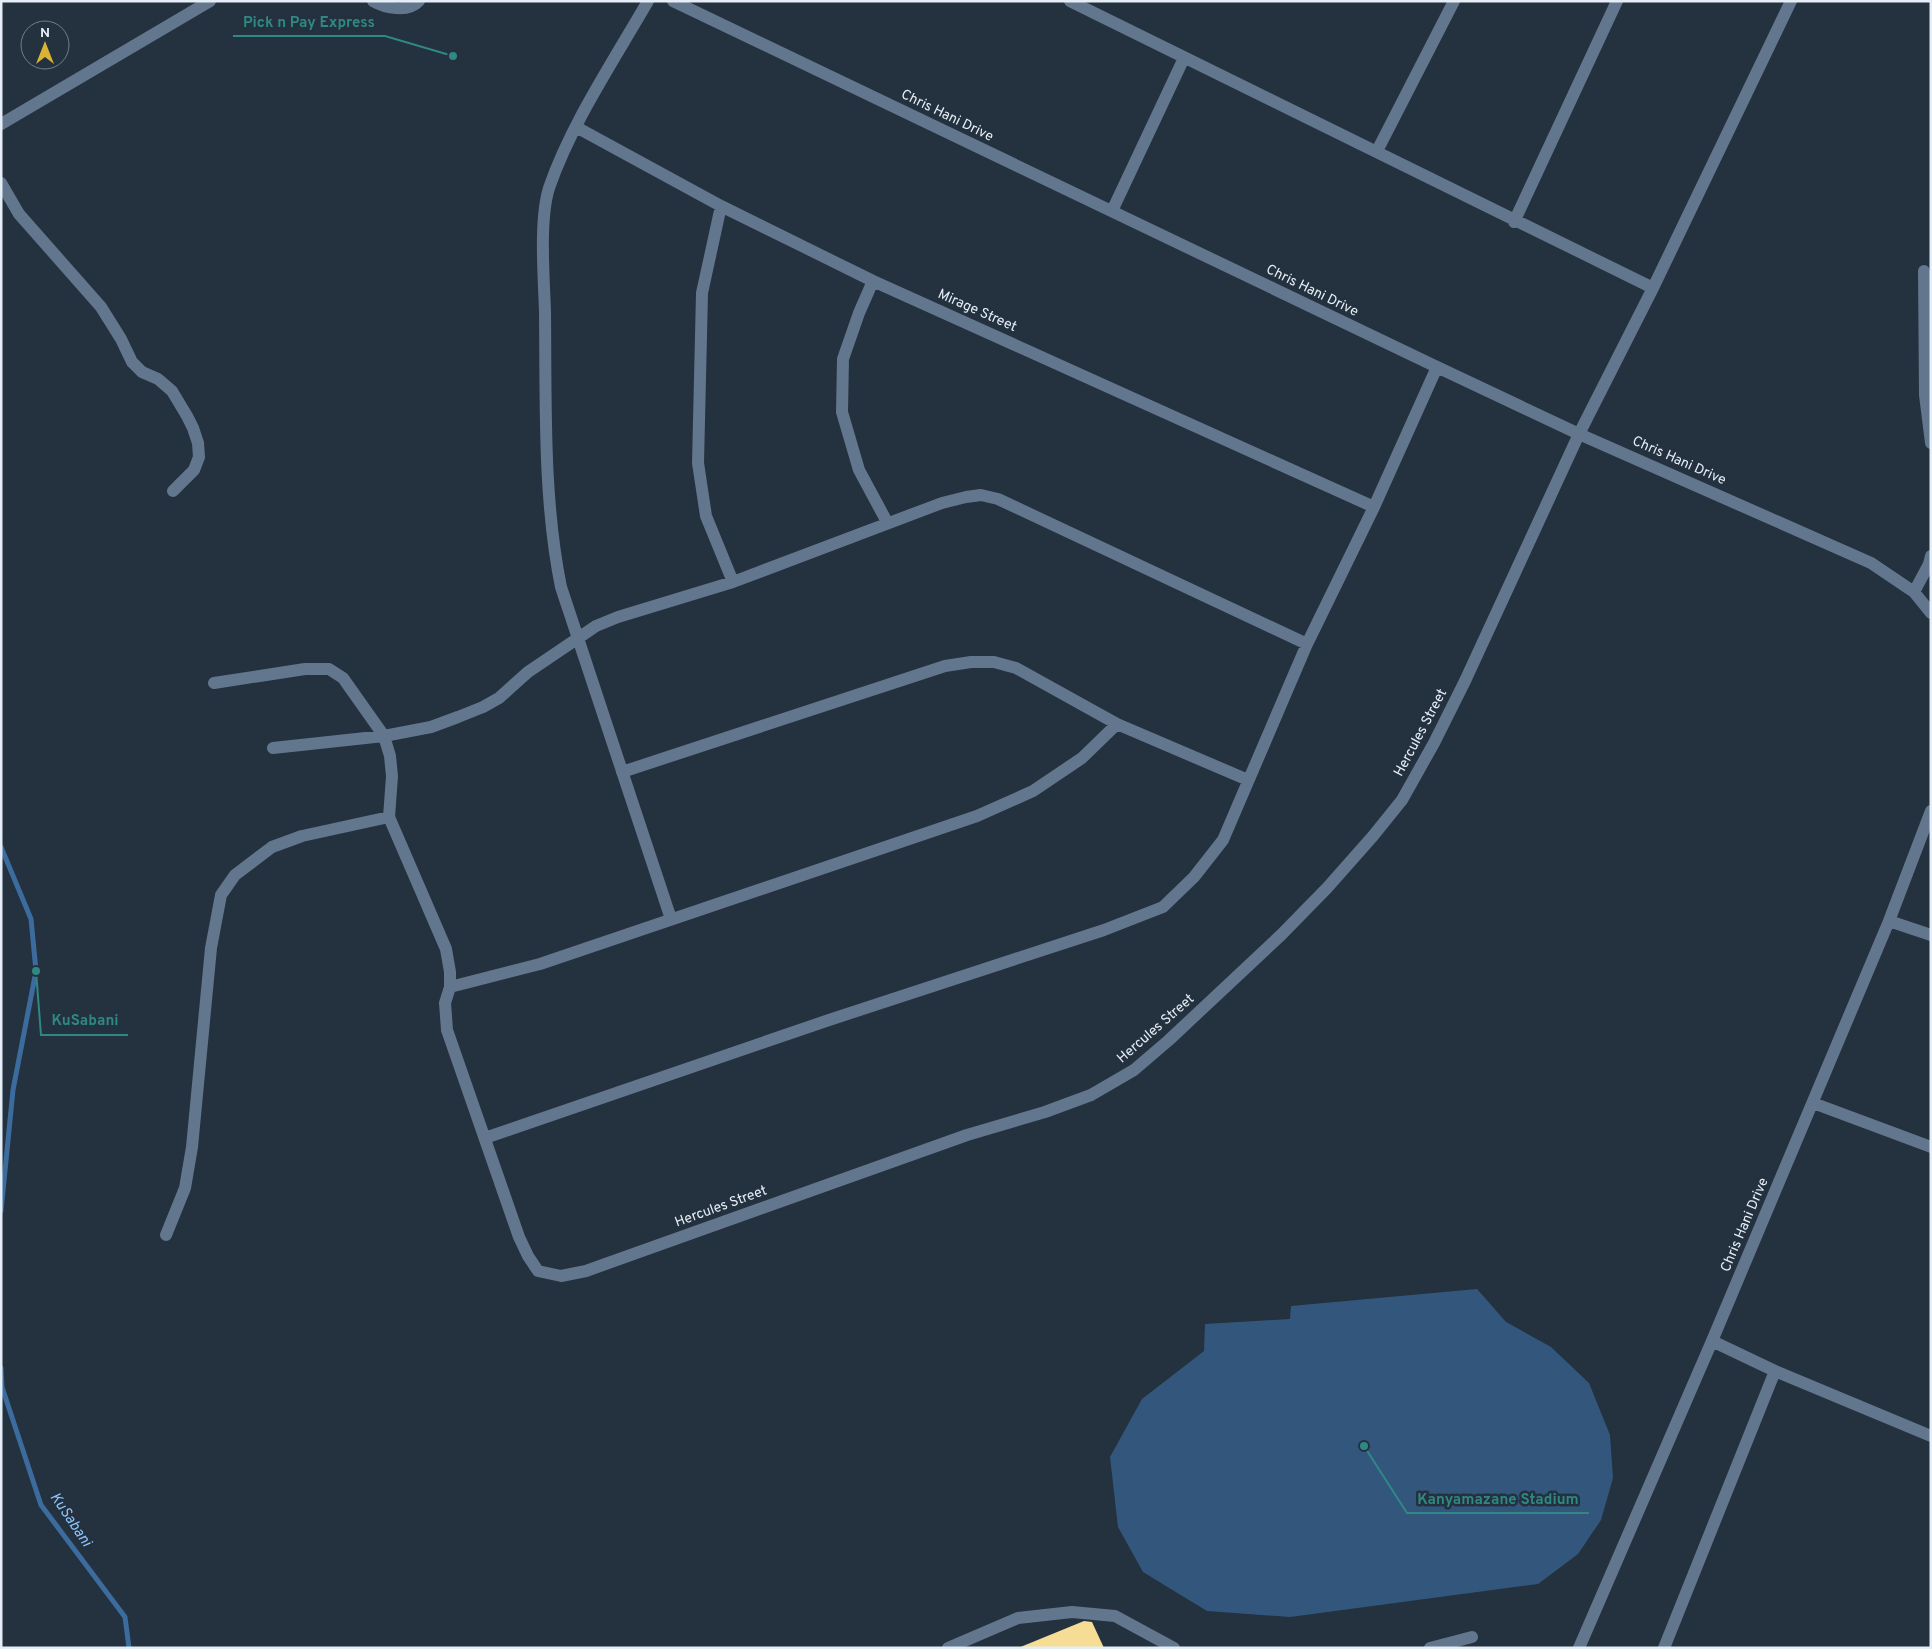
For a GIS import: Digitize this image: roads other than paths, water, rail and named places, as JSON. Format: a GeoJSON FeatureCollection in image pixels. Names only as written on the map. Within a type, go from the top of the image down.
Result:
{"type":"FeatureCollection","features":[{"type":"Feature","properties":{"kind":"street"},"geometry":{"type":"LineString","coordinates":[[1,124],[210,1]]}},
{"type":"Feature","properties":{"kind":"street"},"geometry":{"type":"LineString","coordinates":[[373,1],[380,6],[400,8],[415,5],[419,1]]}},
{"type":"Feature","properties":{"kind":"street"},"geometry":{"type":"LineString","coordinates":[[648,1],[576,127],[549,190],[544,219],[549,500],[553,550],[561,587],[671,920]]}},
{"type":"Feature","properties":{"kind":"street","name":"Chris Hani Drive"},"geometry":{"type":"LineString","coordinates":[[673,1],[1579,434],[1872,563],[1914,592],[1931,613]]}},
{"type":"Feature","properties":{"kind":"street"},"geometry":{"type":"LineString","coordinates":[[1070,1],[1377,151],[1429,180],[1514,222],[1652,288]]}},
{"type":"Feature","properties":{"kind":"street"},"geometry":{"type":"LineString","coordinates":[[1377,151],[1454,1]]}},
{"type":"Feature","properties":{"kind":"street"},"geometry":{"type":"LineString","coordinates":[[1514,222],[1617,1]]}},
{"type":"Feature","properties":{"kind":"street","name":"Hercules Street"},"geometry":{"type":"LineString","coordinates":[[389,817],[446,949],[450,966],[450,987],[445,1003],[447,1030],[519,1237],[538,1271],[561,1276],[586,1271],[967,1135],[1090,1096],[1134,1070],[1198,1013],[1327,888],[1402,800],[1434,743],[1465,681],[1579,434],[1791,1]]}},
{"type":"Feature","properties":{"kind":"street"},"geometry":{"type":"LineString","coordinates":[[1112,211],[1184,58]]}},
{"type":"Feature","properties":{"kind":"street","name":"Mirage Street"},"geometry":{"type":"LineString","coordinates":[[576,127],[721,206],[873,281],[1374,507]]}},
{"type":"Feature","properties":{"kind":"street"},"geometry":{"type":"LineString","coordinates":[[1,183],[20,214],[101,307],[132,362],[142,372],[158,378],[172,391],[187,416],[198,443],[198,457],[194,470],[173,491]]}},
{"type":"Feature","properties":{"kind":"street"},"geometry":{"type":"LineString","coordinates":[[721,206],[702,293],[698,463],[706,516],[733,582]]}},
{"type":"Feature","properties":{"kind":"street"},"geometry":{"type":"LineString","coordinates":[[1924,271],[1925,396],[1931,443]]}},
{"type":"Feature","properties":{"kind":"street"},"geometry":{"type":"LineString","coordinates":[[873,281],[859,313],[843,359],[842,412],[859,470],[888,522]]}},
{"type":"Feature","properties":{"kind":"street"},"geometry":{"type":"LineString","coordinates":[[485,1138],[826,1021],[1104,930],[1163,907],[1194,877],[1223,840],[1307,644],[1374,507],[1437,367]]}},
{"type":"Feature","properties":{"kind":"street"},"geometry":{"type":"LineString","coordinates":[[273,748],[384,736],[430,726],[483,707],[499,698],[528,672],[596,626],[618,617],[733,582],[823,549],[888,522],[966,496],[980,495],[998,499],[1307,644]]}},
{"type":"Feature","properties":{"kind":"street"},"geometry":{"type":"LineString","coordinates":[[1914,592],[1929,564],[1931,556]]}},
{"type":"Feature","properties":{"kind":"street"},"geometry":{"type":"LineString","coordinates":[[622,772],[945,666],[971,662],[994,662],[1016,668],[1117,724],[1248,780]]}},
{"type":"Feature","properties":{"kind":"street"},"geometry":{"type":"LineString","coordinates":[[166,1235],[185,1188],[192,1147],[211,948],[221,895],[234,875],[272,846],[302,836],[389,817],[392,776],[390,756],[384,736],[344,678],[329,669],[305,669],[214,684]]}},
{"type":"Feature","properties":{"kind":"street"},"geometry":{"type":"LineString","coordinates":[[450,987],[540,964],[985,812],[1033,791],[1082,758],[1117,724]]}},
{"type":"Feature","properties":{"kind":"street","name":"Chris Hani Drive"},"geometry":{"type":"LineString","coordinates":[[1579,1648],[1712,1341],[1890,921],[1931,811]]}},
{"type":"Feature","properties":{"kind":"street"},"geometry":{"type":"LineString","coordinates":[[1890,921],[1931,935]]}},
{"type":"Feature","properties":{"kind":"street"},"geometry":{"type":"LineString","coordinates":[[1813,1103],[1931,1148]]}},
{"type":"Feature","properties":{"kind":"street"},"geometry":{"type":"LineString","coordinates":[[1712,1341],[1774,1371],[1931,1436]]}},
{"type":"Feature","properties":{"kind":"street"},"geometry":{"type":"LineString","coordinates":[[1664,1648],[1774,1371]]}},
{"type":"Feature","properties":{"kind":"street"},"geometry":{"type":"LineString","coordinates":[[948,1648],[1018,1618],[1072,1612],[1114,1616],[1174,1648]]}},
{"type":"Feature","properties":{"kind":"street"},"geometry":{"type":"LineString","coordinates":[[1430,1648],[1472,1637]]}},
{"type":"Feature","properties":{"kind":"waterway","name":"KuSabani"},"geometry":{"type":"LineString","coordinates":[[1,847],[31,919],[36,971],[13,1090],[1,1211]]}},
{"type":"Feature","properties":{"kind":"waterway","name":"KuSabani"},"geometry":{"type":"LineString","coordinates":[[1,1368],[2,1387],[41,1505],[125,1617],[129,1648]]}},
{"type":"Feature","properties":{"kind":"place","name":"Pick n Pay Express"},"geometry":{"type":"Point","coordinates":[453,56]}},
{"type":"Feature","properties":{"kind":"place","name":"KuSabani"},"geometry":{"type":"Point","coordinates":[36,971]}},
{"type":"Feature","properties":{"kind":"place","name":"Kanyamazane Stadium"},"geometry":{"type":"Point","coordinates":[1364,1446]}}]}
